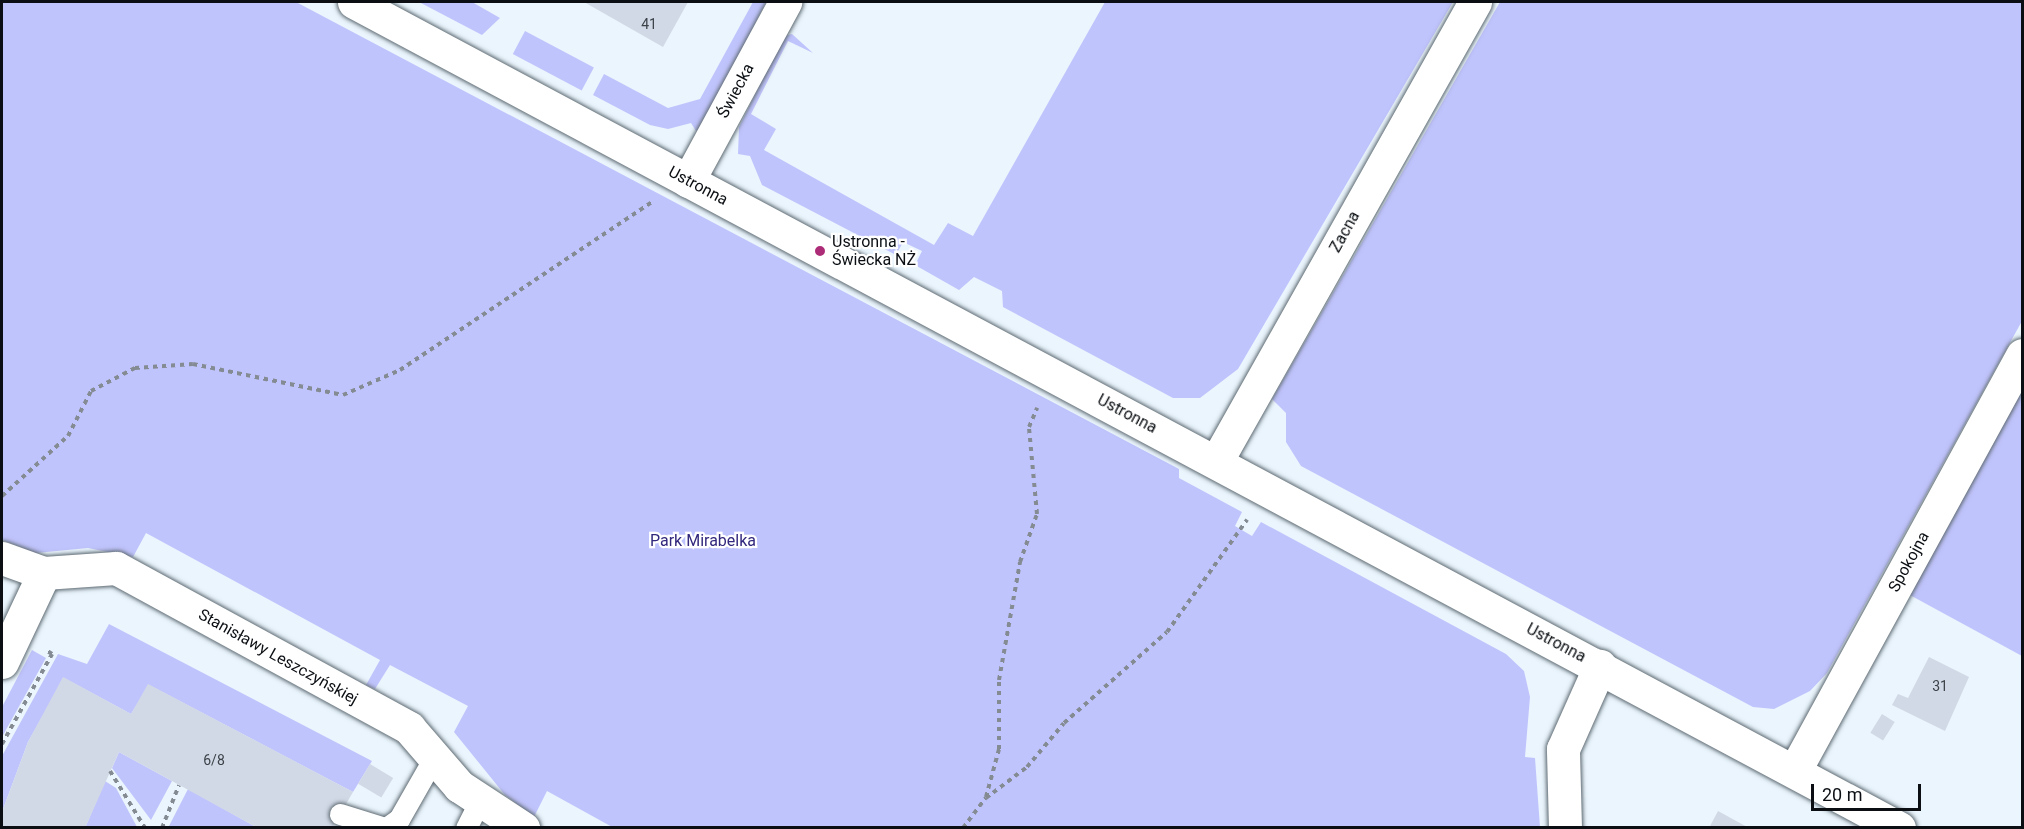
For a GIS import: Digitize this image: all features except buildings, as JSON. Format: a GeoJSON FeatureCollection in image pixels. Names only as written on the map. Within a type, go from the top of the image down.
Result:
{"type":"FeatureCollection","features":[{"type":"Feature","properties":{"kind":"street","name":"Ustronna"},"geometry":{"type":"LineString","coordinates":[[354,2],[675,188],[1216,462],[1795,770],[1899,828]]}},
{"type":"Feature","properties":{"kind":"street","name":"Świecka"},"geometry":{"type":"LineString","coordinates":[[675,188],[784,2]]}},
{"type":"Feature","properties":{"kind":"street","name":"Zacna"},"geometry":{"type":"LineString","coordinates":[[1216,462],[1475,2]]}},
{"type":"Feature","properties":{"kind":"street","name":"Spokojna"},"geometry":{"type":"LineString","coordinates":[[1795,770],[2022,354]]}},
{"type":"Feature","properties":{"kind":"street","name":"Stanisławy Leszczyńskiej"},"geometry":{"type":"LineString","coordinates":[[2,558],[44,573],[116,568],[409,728],[459,786],[473,814],[523,828]]}},
{"type":"Feature","properties":{"kind":"street"},"geometry":{"type":"LineString","coordinates":[[2,662],[44,573]]}},
{"type":"Feature","properties":{"kind":"street"},"geometry":{"type":"LineString","coordinates":[[1565,828],[1563,749],[1600,666]]}},
{"type":"Feature","properties":{"kind":"lane"},"geometry":{"type":"LineString","coordinates":[[340,814],[386,828],[399,819],[435,756]]}},
{"type":"Feature","properties":{"kind":"path"},"geometry":{"type":"LineString","coordinates":[[2,496],[68,436],[91,391],[135,368],[193,364],[343,394],[400,370],[675,188]]}},
{"type":"Feature","properties":{"kind":"path"},"geometry":{"type":"LineString","coordinates":[[986,798],[999,749],[999,680],[1020,562],[1037,514],[1029,427],[1042,397]]}},
{"type":"Feature","properties":{"kind":"path"},"geometry":{"type":"LineString","coordinates":[[963,828],[986,798],[1027,767],[1064,723],[1167,632],[1231,536],[1256,511]]}},
{"type":"Feature","properties":{"kind":"path"},"geometry":{"type":"LineString","coordinates":[[2,744],[52,654],[39,646]]}},
{"type":"Feature","properties":{"kind":"path"},"geometry":{"type":"LineString","coordinates":[[110,771],[145,828]]}},
{"type":"Feature","properties":{"kind":"path"},"geometry":{"type":"LineString","coordinates":[[162,828],[179,785]]}},
{"type":"Feature","properties":{"kind":"green space","name":"Park Mirabelka"},"geometry":{"type":"Polygon","coordinates":[[[2,2],[296,2],[1179,469],[1179,478],[1242,512],[1235,526],[1252,536],[1261,522],[1506,654],[1524,671],[1530,697],[1525,757],[1535,758],[1540,827],[614,828],[547,791],[534,817],[505,795],[454,732],[468,706],[390,665],[375,689],[366,685],[380,660],[146,533],[133,557],[88,548],[36,553],[2,540],[2,2]]]}},
{"type":"Feature","properties":{"kind":"green space"},"geometry":{"type":"Polygon","coordinates":[[[419,2],[472,2],[500,18],[482,35],[419,2]]]}},
{"type":"Feature","properties":{"kind":"green space"},"geometry":{"type":"Polygon","coordinates":[[[753,2],[766,2],[706,122],[696,131],[691,123],[668,129],[650,125],[593,95],[604,74],[668,108],[700,99],[753,2]]]}},
{"type":"Feature","properties":{"kind":"green space"},"geometry":{"type":"Polygon","coordinates":[[[1105,2],[1453,2],[1238,369],[1200,398],[1173,398],[1003,307],[1002,291],[974,277],[959,290],[915,265],[922,251],[903,242],[896,255],[762,185],[750,156],[738,154],[739,127],[784,36],[792,34],[813,53],[788,41],[751,114],[776,129],[764,150],[934,245],[948,223],[973,236],[1105,2]]]}},
{"type":"Feature","properties":{"kind":"green space"},"geometry":{"type":"Polygon","coordinates":[[[1500,2],[2022,2],[2022,321],[1827,673],[1810,691],[1774,709],[1753,707],[1301,466],[1286,442],[1286,413],[1272,399],[1500,2]]]}},
{"type":"Feature","properties":{"kind":"green space"},"geometry":{"type":"Polygon","coordinates":[[[525,31],[594,68],[582,91],[513,54],[525,31]]]}},
{"type":"Feature","properties":{"kind":"green space"},"geometry":{"type":"Polygon","coordinates":[[[2022,381],[2022,656],[1908,594],[2022,381]]]}},
{"type":"Feature","properties":{"kind":"green space"},"geometry":{"type":"Polygon","coordinates":[[[109,624],[372,761],[353,792],[149,685],[131,714],[64,678],[28,742],[2,812],[2,756],[58,654],[87,664],[109,624]]]}},
{"type":"Feature","properties":{"kind":"green space"},"geometry":{"type":"Polygon","coordinates":[[[32,650],[46,658],[2,737],[2,707],[32,650]]]}},
{"type":"Feature","properties":{"kind":"green space"},"geometry":{"type":"Polygon","coordinates":[[[119,752],[172,781],[151,820],[112,768],[119,752]]]}},
{"type":"Feature","properties":{"kind":"green space"},"geometry":{"type":"Polygon","coordinates":[[[105,781],[116,788],[137,827],[85,828],[105,781]]]}},
{"type":"Feature","properties":{"kind":"green space"},"geometry":{"type":"Polygon","coordinates":[[[188,789],[258,828],[168,828],[188,789]]]}},
{"type":"Feature","properties":{"kind":"place","name":"Ustronna - Świecka NŻ"},"geometry":{"type":"Point","coordinates":[820,251]}}]}
